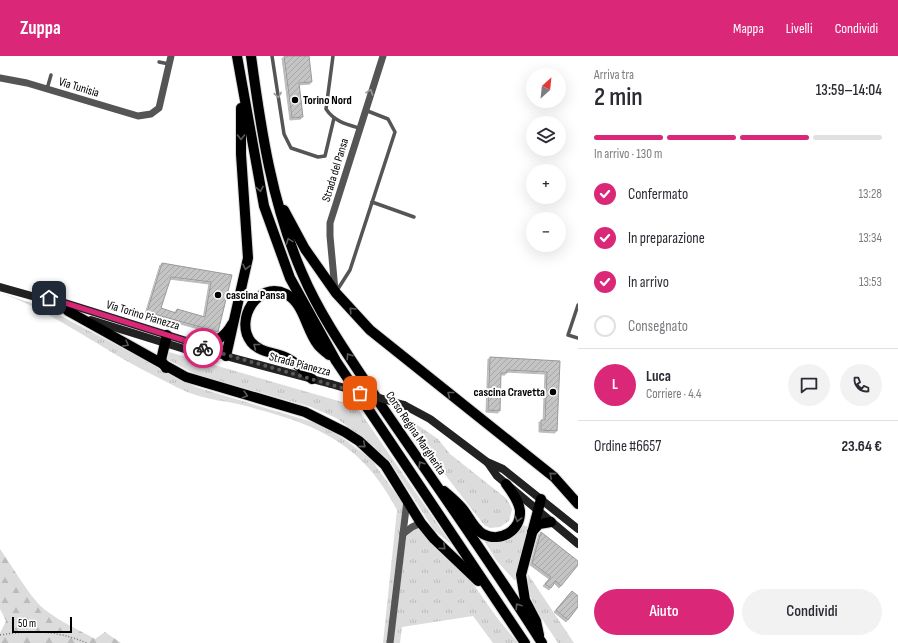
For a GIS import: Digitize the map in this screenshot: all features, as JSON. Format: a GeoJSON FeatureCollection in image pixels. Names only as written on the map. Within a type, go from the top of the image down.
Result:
{"type":"FeatureCollection","features":[{"type":"Feature","properties":{"kind":"main road"},"geometry":{"type":"LineString","coordinates":[[237,56],[264,206],[275,241],[290,278],[336,361],[525,643]]}},
{"type":"Feature","properties":{"kind":"main road","name":"Corso Regina Margherita"},"geometry":{"type":"LineString","coordinates":[[251,56],[258,110],[273,189],[288,238],[302,274],[318,306],[349,356],[541,641]]}},
{"type":"Feature","properties":{"kind":"main road"},"geometry":{"type":"LineString","coordinates":[[226,356],[236,317],[248,258],[241,154],[241,84]]}},
{"type":"Feature","properties":{"kind":"main road"},"geometry":{"type":"LineString","coordinates":[[273,189],[305,249],[336,292],[370,330],[554,477],[578,504]]}},
{"type":"Feature","properties":{"kind":"main road","name":"Via Torino Pianezza"},"geometry":{"type":"LineString","coordinates":[[0,287],[39,298],[95,322],[166,339],[196,344],[207,350]]}},
{"type":"Feature","properties":{"kind":"main road"},"geometry":{"type":"LineString","coordinates":[[312,379],[299,366],[286,357],[260,349],[251,342],[245,325],[251,305],[257,297],[274,290],[290,296],[297,305],[318,345],[336,361]]}},
{"type":"Feature","properties":{"kind":"main road","name":"Via Torino Pianezza"},"geometry":{"type":"LineString","coordinates":[[39,298],[49,298],[166,339],[194,352],[207,350]]}},
{"type":"Feature","properties":{"kind":"main road"},"geometry":{"type":"LineString","coordinates":[[68,311],[166,368],[201,383],[299,411],[332,424],[359,441],[385,465],[421,523],[434,539],[460,562],[497,600]]}},
{"type":"Feature","properties":{"kind":"main road"},"geometry":{"type":"LineString","coordinates":[[196,344],[204,344],[219,339],[229,330],[236,317]]}},
{"type":"Feature","properties":{"kind":"main road"},"geometry":{"type":"LineString","coordinates":[[166,339],[160,360],[166,368]]}},
{"type":"Feature","properties":{"kind":"main road","name":"Strada Pianezza"},"geometry":{"type":"LineString","coordinates":[[207,350],[404,405],[417,411],[443,428],[487,462],[503,469],[578,529]]}},
{"type":"Feature","properties":{"kind":"main road","name":"Strada Pianezza"},"geometry":{"type":"LineString","coordinates":[[487,462],[497,476],[578,544]]}},
{"type":"Feature","properties":{"kind":"main road"},"geometry":{"type":"LineString","coordinates":[[432,481],[462,507],[480,531],[494,537],[504,536],[511,532],[516,526],[519,518],[518,503],[506,484]]}},
{"type":"Feature","properties":{"kind":"main road"},"geometry":{"type":"LineString","coordinates":[[541,499],[522,567],[521,583],[525,600],[536,621],[541,641]]}},
{"type":"Feature","properties":{"kind":"main road"},"geometry":{"type":"LineString","coordinates":[[532,532],[539,524],[551,522]]}},
{"type":"Feature","properties":{"kind":"street"},"geometry":{"type":"LineString","coordinates":[[170,64],[171,56]]}},
{"type":"Feature","properties":{"kind":"street","name":"Strada del Pansa"},"geometry":{"type":"LineString","coordinates":[[336,292],[330,223],[382,56]]}},
{"type":"Feature","properties":{"kind":"street","name":"Via Tunisia"},"geometry":{"type":"LineString","coordinates":[[0,78],[27,83],[138,116],[151,114],[159,108],[170,64]]}},
{"type":"Feature","properties":{"kind":"street"},"geometry":{"type":"LineString","coordinates":[[390,643],[407,500]]}},
{"type":"Feature","properties":{"kind":"street"},"geometry":{"type":"LineString","coordinates":[[403,534],[412,527],[421,523]]}},
{"type":"Feature","properties":{"kind":"lane"},"geometry":{"type":"LineString","coordinates":[[272,56],[284,134],[291,148],[318,157],[325,156],[334,118]]}},
{"type":"Feature","properties":{"kind":"lane"},"geometry":{"type":"LineString","coordinates":[[333,56],[326,109],[340,122],[359,128]]}},
{"type":"Feature","properties":{"kind":"lane"},"geometry":{"type":"LineString","coordinates":[[159,62],[170,64]]}},
{"type":"Feature","properties":{"kind":"lane"},"geometry":{"type":"LineString","coordinates":[[47,89],[51,75]]}},
{"type":"Feature","properties":{"kind":"lane"},"geometry":{"type":"LineString","coordinates":[[336,292],[350,270],[395,132],[388,119],[364,110]]}},
{"type":"Feature","properties":{"kind":"lane"},"geometry":{"type":"LineString","coordinates":[[372,202],[414,216]]}},
{"type":"Feature","properties":{"kind":"lane"},"geometry":{"type":"LineString","coordinates":[[578,305],[568,335],[578,338]]}},
{"type":"Feature","properties":{"kind":"path"},"geometry":{"type":"LineString","coordinates":[[0,635],[28,631],[55,634],[87,643]]}},
{"type":"Feature","properties":{"kind":"green space"},"geometry":{"type":"Polygon","coordinates":[[[1,293],[46,308],[196,387],[316,423],[340,436],[371,459],[403,504],[388,643],[383,643],[397,510],[383,486],[367,466],[350,450],[311,427],[289,419],[265,411],[204,397],[182,390],[135,366],[60,321],[21,301],[1,293]]]}},
{"type":"Feature","properties":{"kind":"green space"},"geometry":{"type":"Polygon","coordinates":[[[169,352],[356,406],[452,545],[434,530],[389,460],[367,441],[336,418],[311,407],[195,374],[167,359],[169,352]]]}},
{"type":"Feature","properties":{"kind":"green space"},"geometry":{"type":"Polygon","coordinates":[[[403,415],[438,439],[450,454],[507,499],[512,509],[509,521],[500,527],[490,528],[484,525],[436,463],[414,441],[403,415]]]}},
{"type":"Feature","properties":{"kind":"green space"},"geometry":{"type":"Polygon","coordinates":[[[523,525],[528,527],[518,565],[516,580],[514,580],[496,560],[485,542],[486,539],[498,541],[508,539],[516,534],[523,525]]]}},
{"type":"Feature","properties":{"kind":"green space"},"geometry":{"type":"Polygon","coordinates":[[[420,527],[471,581],[498,619],[518,643],[493,643],[473,616],[402,627],[400,643],[393,643],[406,537],[413,530],[420,527]]]}},
{"type":"Feature","properties":{"kind":"green space"},"geometry":{"type":"Polygon","coordinates":[[[0,549],[26,589],[44,609],[95,639],[105,632],[121,643],[0,643],[0,633],[6,621],[0,609],[0,549]]]}},
{"type":"Feature","properties":{"kind":"green space"},"geometry":{"type":"Polygon","coordinates":[[[528,574],[574,643],[558,643],[542,619],[530,593],[528,574]]]}},
{"type":"Feature","properties":{"kind":"building","name":"Torino Nord"},"geometry":{"type":"Polygon","coordinates":[[[284,56],[309,56],[312,82],[299,83],[303,117],[292,118],[284,56]]]}},
{"type":"Feature","properties":{"kind":"building","name":"cascina Pansa"},"geometry":{"type":"Polygon","coordinates":[[[162,263],[232,275],[218,332],[147,312],[162,263]],[[171,277],[161,308],[176,313],[177,309],[205,317],[211,282],[171,277]]]}},
{"type":"Feature","properties":{"kind":"building","name":"cascina Cravetta"},"geometry":{"type":"Polygon","coordinates":[[[490,357],[560,361],[557,431],[541,430],[541,420],[545,420],[547,372],[507,370],[507,373],[501,373],[500,411],[488,410],[490,357]]]}},
{"type":"Feature","properties":{"kind":"building"},"geometry":{"type":"Polygon","coordinates":[[[541,532],[578,561],[578,565],[561,586],[556,581],[551,588],[545,584],[551,577],[532,563],[541,532]]]}},
{"type":"Feature","properties":{"kind":"building"},"geometry":{"type":"Polygon","coordinates":[[[572,591],[578,596],[578,607],[568,620],[556,610],[572,591]]]}},
{"type":"Feature","properties":{"kind":"way so far"},"geometry":{"type":"LineString","coordinates":[[203,348],[360,393]]}},
{"type":"Feature","properties":{"kind":"place","name":"Torino Nord"},"geometry":{"type":"Point","coordinates":[295,100]}},
{"type":"Feature","properties":{"kind":"place","name":"cascina Pansa"},"geometry":{"type":"Point","coordinates":[218,295]}},
{"type":"Feature","properties":{"kind":"place","name":"cascina Cravetta"},"geometry":{"type":"Point","coordinates":[553,392]}},
{"type":"Feature","properties":{"kind":"route"},"geometry":{"type":"LineString","coordinates":[[49,298],[196,344],[203,348]]}}]}
